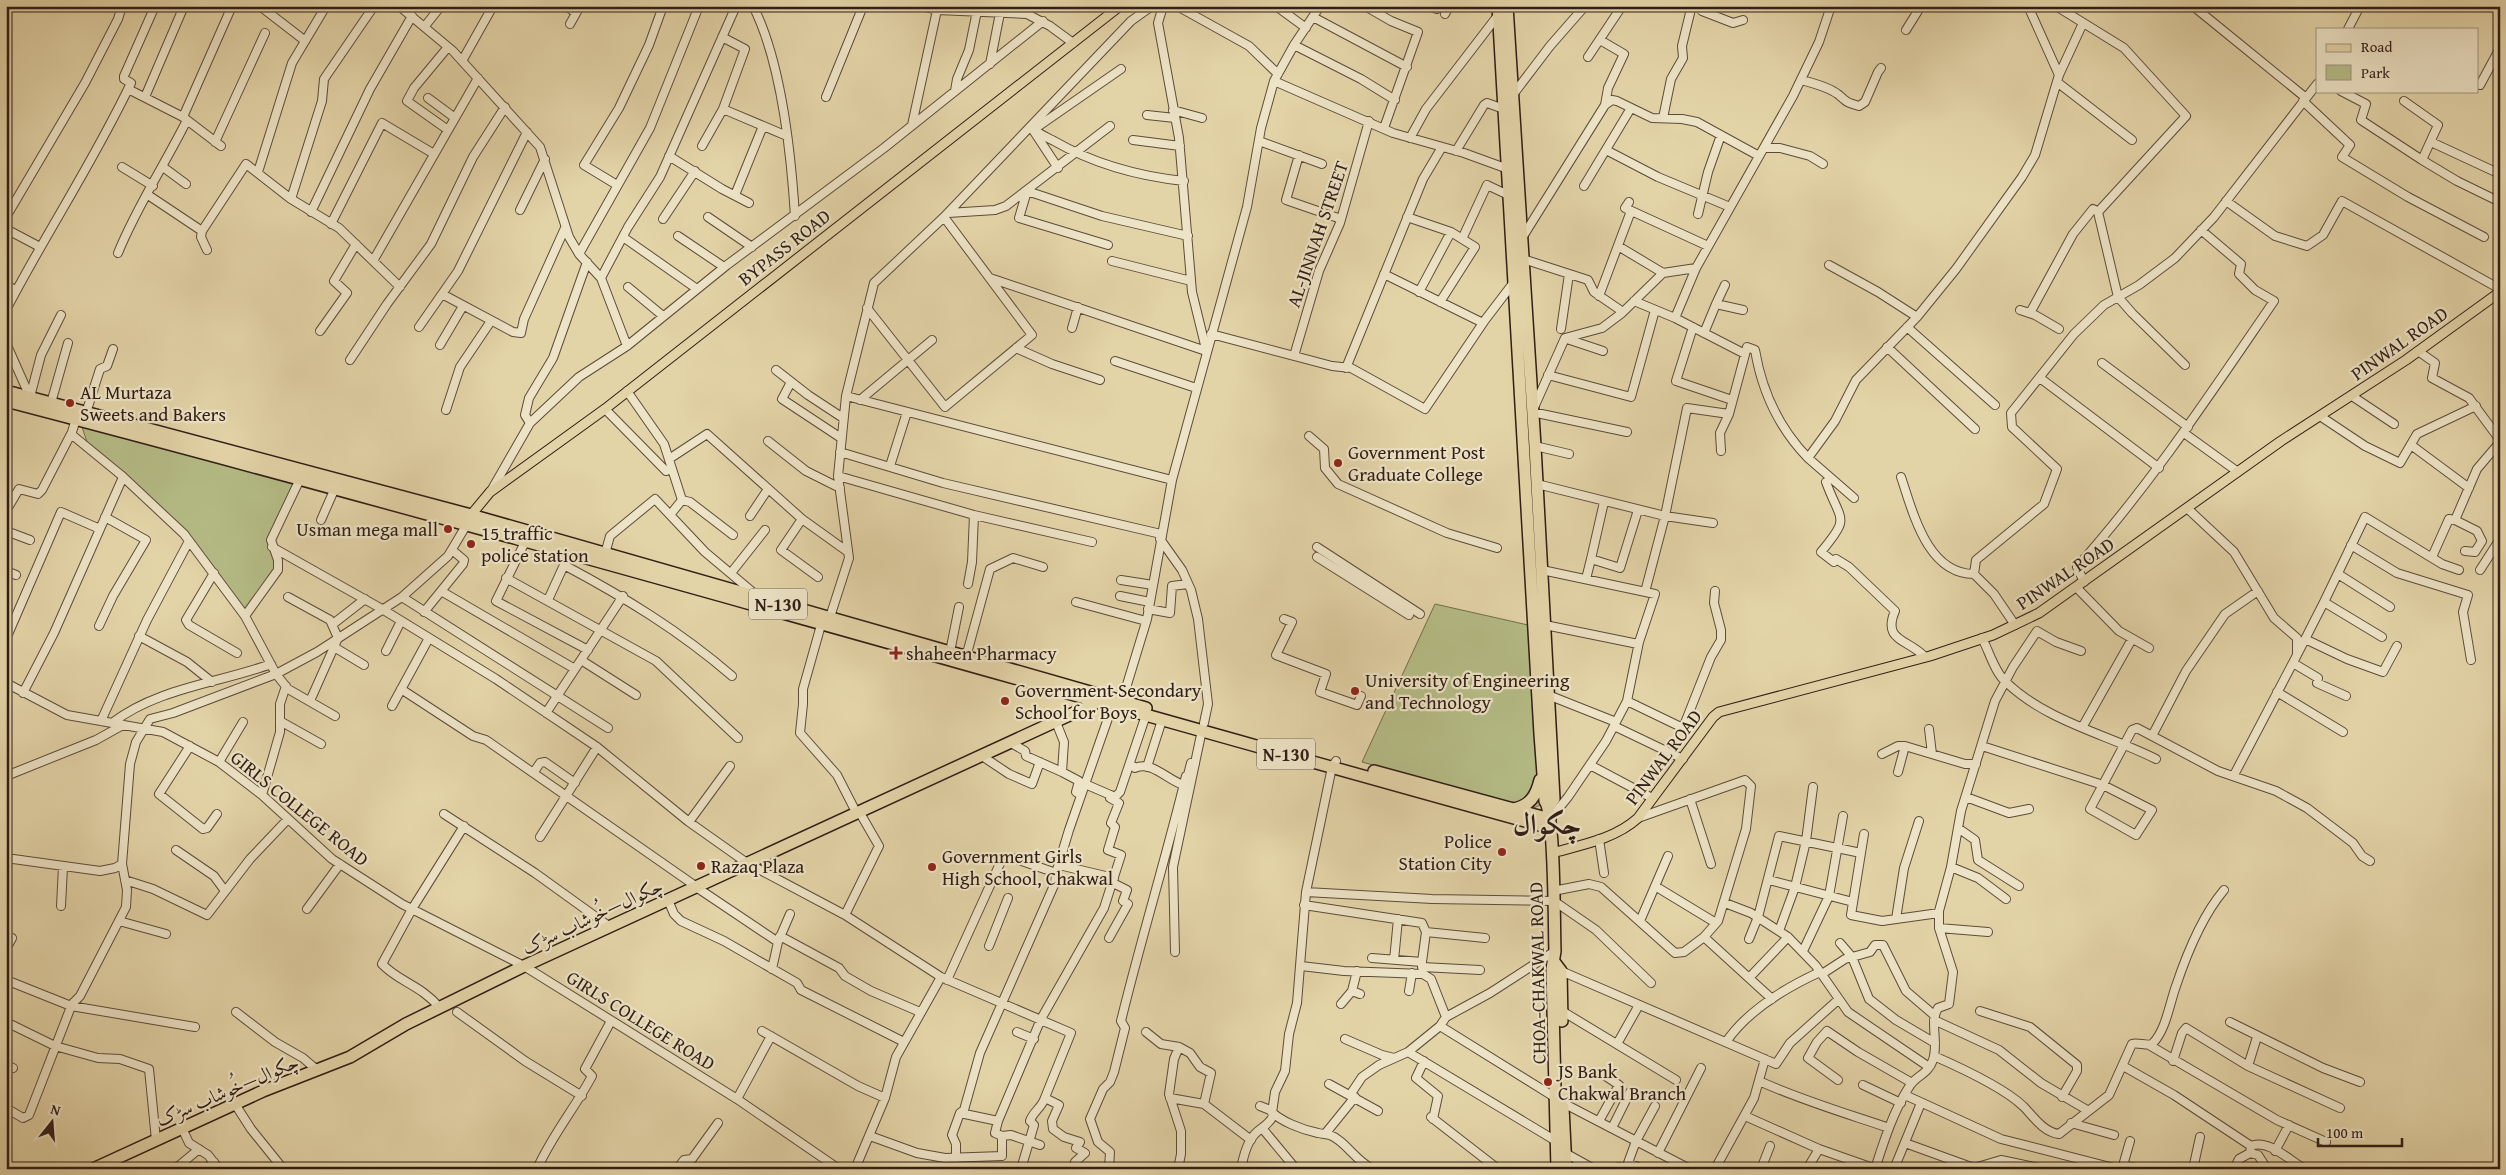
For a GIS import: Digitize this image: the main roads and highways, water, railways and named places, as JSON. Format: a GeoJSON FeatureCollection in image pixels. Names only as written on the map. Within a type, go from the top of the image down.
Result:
{"type":"FeatureCollection","features":[{"type":"Feature","properties":{"kind":"highway"},"geometry":{"type":"LineString","coordinates":[[1501,9],[1512,96],[1535,446],[1554,799],[1549,806],[1545,801],[1542,761],[1516,280],[1504,109],[1501,9]]}},
{"type":"Feature","properties":{"kind":"highway","name":"N-130"},"geometry":{"type":"LineString","coordinates":[[6,391],[482,523],[605,554],[760,599],[825,621],[1550,824]]}},
{"type":"Feature","properties":{"kind":"highway","name":"N-130"},"geometry":{"type":"LineString","coordinates":[[6,400],[335,488],[465,518]]}},
{"type":"Feature","properties":{"kind":"highway","name":"N-130"},"geometry":{"type":"LineString","coordinates":[[482,523],[526,540],[565,552],[950,652],[1022,677]]}},
{"type":"Feature","properties":{"kind":"highway","name":"N-130"},"geometry":{"type":"LineString","coordinates":[[1110,702],[1162,720],[1203,727]]}},
{"type":"Feature","properties":{"kind":"highway","name":"چکوال—خُوشاب سڑک"},"geometry":{"type":"LineString","coordinates":[[93,1169],[235,1104],[350,1056],[524,966],[695,886],[859,814],[1056,722],[1110,702]]}},
{"type":"Feature","properties":{"kind":"highway"},"geometry":{"type":"LineString","coordinates":[[1513,809],[1527,804],[1535,796],[1540,782],[1542,761]]}},
{"type":"Feature","properties":{"kind":"highway","name":"N-130"},"geometry":{"type":"LineString","coordinates":[[1334,764],[1513,809],[1550,824]]}},
{"type":"Feature","properties":{"kind":"highway","name":"CHOA-CHAKWAL ROAD"},"geometry":{"type":"LineString","coordinates":[[1549,806],[1557,961],[1552,969],[1560,1100],[1556,1141],[1556,1169]]}},
{"type":"Feature","properties":{"kind":"highway"},"geometry":{"type":"LineString","coordinates":[[1557,961],[1562,1011],[1560,1100],[1566,1169]]}},
{"type":"Feature","properties":{"kind":"main road","name":"BYPASS ROAD"},"geometry":{"type":"LineString","coordinates":[[465,518],[490,492],[605,409],[1120,6]]}},
{"type":"Feature","properties":{"kind":"main road","name":"PINWAL ROAD"},"geometry":{"type":"LineString","coordinates":[[1552,853],[1599,840],[1628,827],[1638,818],[1719,712],[1925,657],[1982,638],[2039,613],[2238,472],[2418,352],[2500,290]]}},
{"type":"Feature","properties":{"kind":"place","name":"AL Murtaza Sweets and Bakers"},"geometry":{"type":"Point","coordinates":[70,403]}},
{"type":"Feature","properties":{"kind":"place","name":"Government Post Graduate College"},"geometry":{"type":"Point","coordinates":[1338,463]}},
{"type":"Feature","properties":{"kind":"place","name":"Usman mega mall"},"geometry":{"type":"Point","coordinates":[448,529]}},
{"type":"Feature","properties":{"kind":"place","name":"15 traffic police station"},"geometry":{"type":"Point","coordinates":[471,544]}},
{"type":"Feature","properties":{"kind":"place","name":"shaheen Pharmacy"},"geometry":{"type":"Point","coordinates":[896,653]}},
{"type":"Feature","properties":{"kind":"place","name":"University of Engineering and Technology"},"geometry":{"type":"Point","coordinates":[1355,691]}},
{"type":"Feature","properties":{"kind":"place","name":"Government Secondary School for Boys"},"geometry":{"type":"Point","coordinates":[1005,701]}},
{"type":"Feature","properties":{"kind":"place","name":"Police Station City"},"geometry":{"type":"Point","coordinates":[1502,852]}},
{"type":"Feature","properties":{"kind":"place","name":"Razaq Plaza"},"geometry":{"type":"Point","coordinates":[701,866]}},
{"type":"Feature","properties":{"kind":"place","name":"Government Girls High School, Chakwal"},"geometry":{"type":"Point","coordinates":[932,867]}},
{"type":"Feature","properties":{"kind":"place","name":"JS Bank Chakwal Branch"},"geometry":{"type":"Point","coordinates":[1548,1082]}},
{"type":"Feature","properties":{"kind":"district","name":"چکوال"},"geometry":{"type":"Point","coordinates":[1547,823]}}]}
